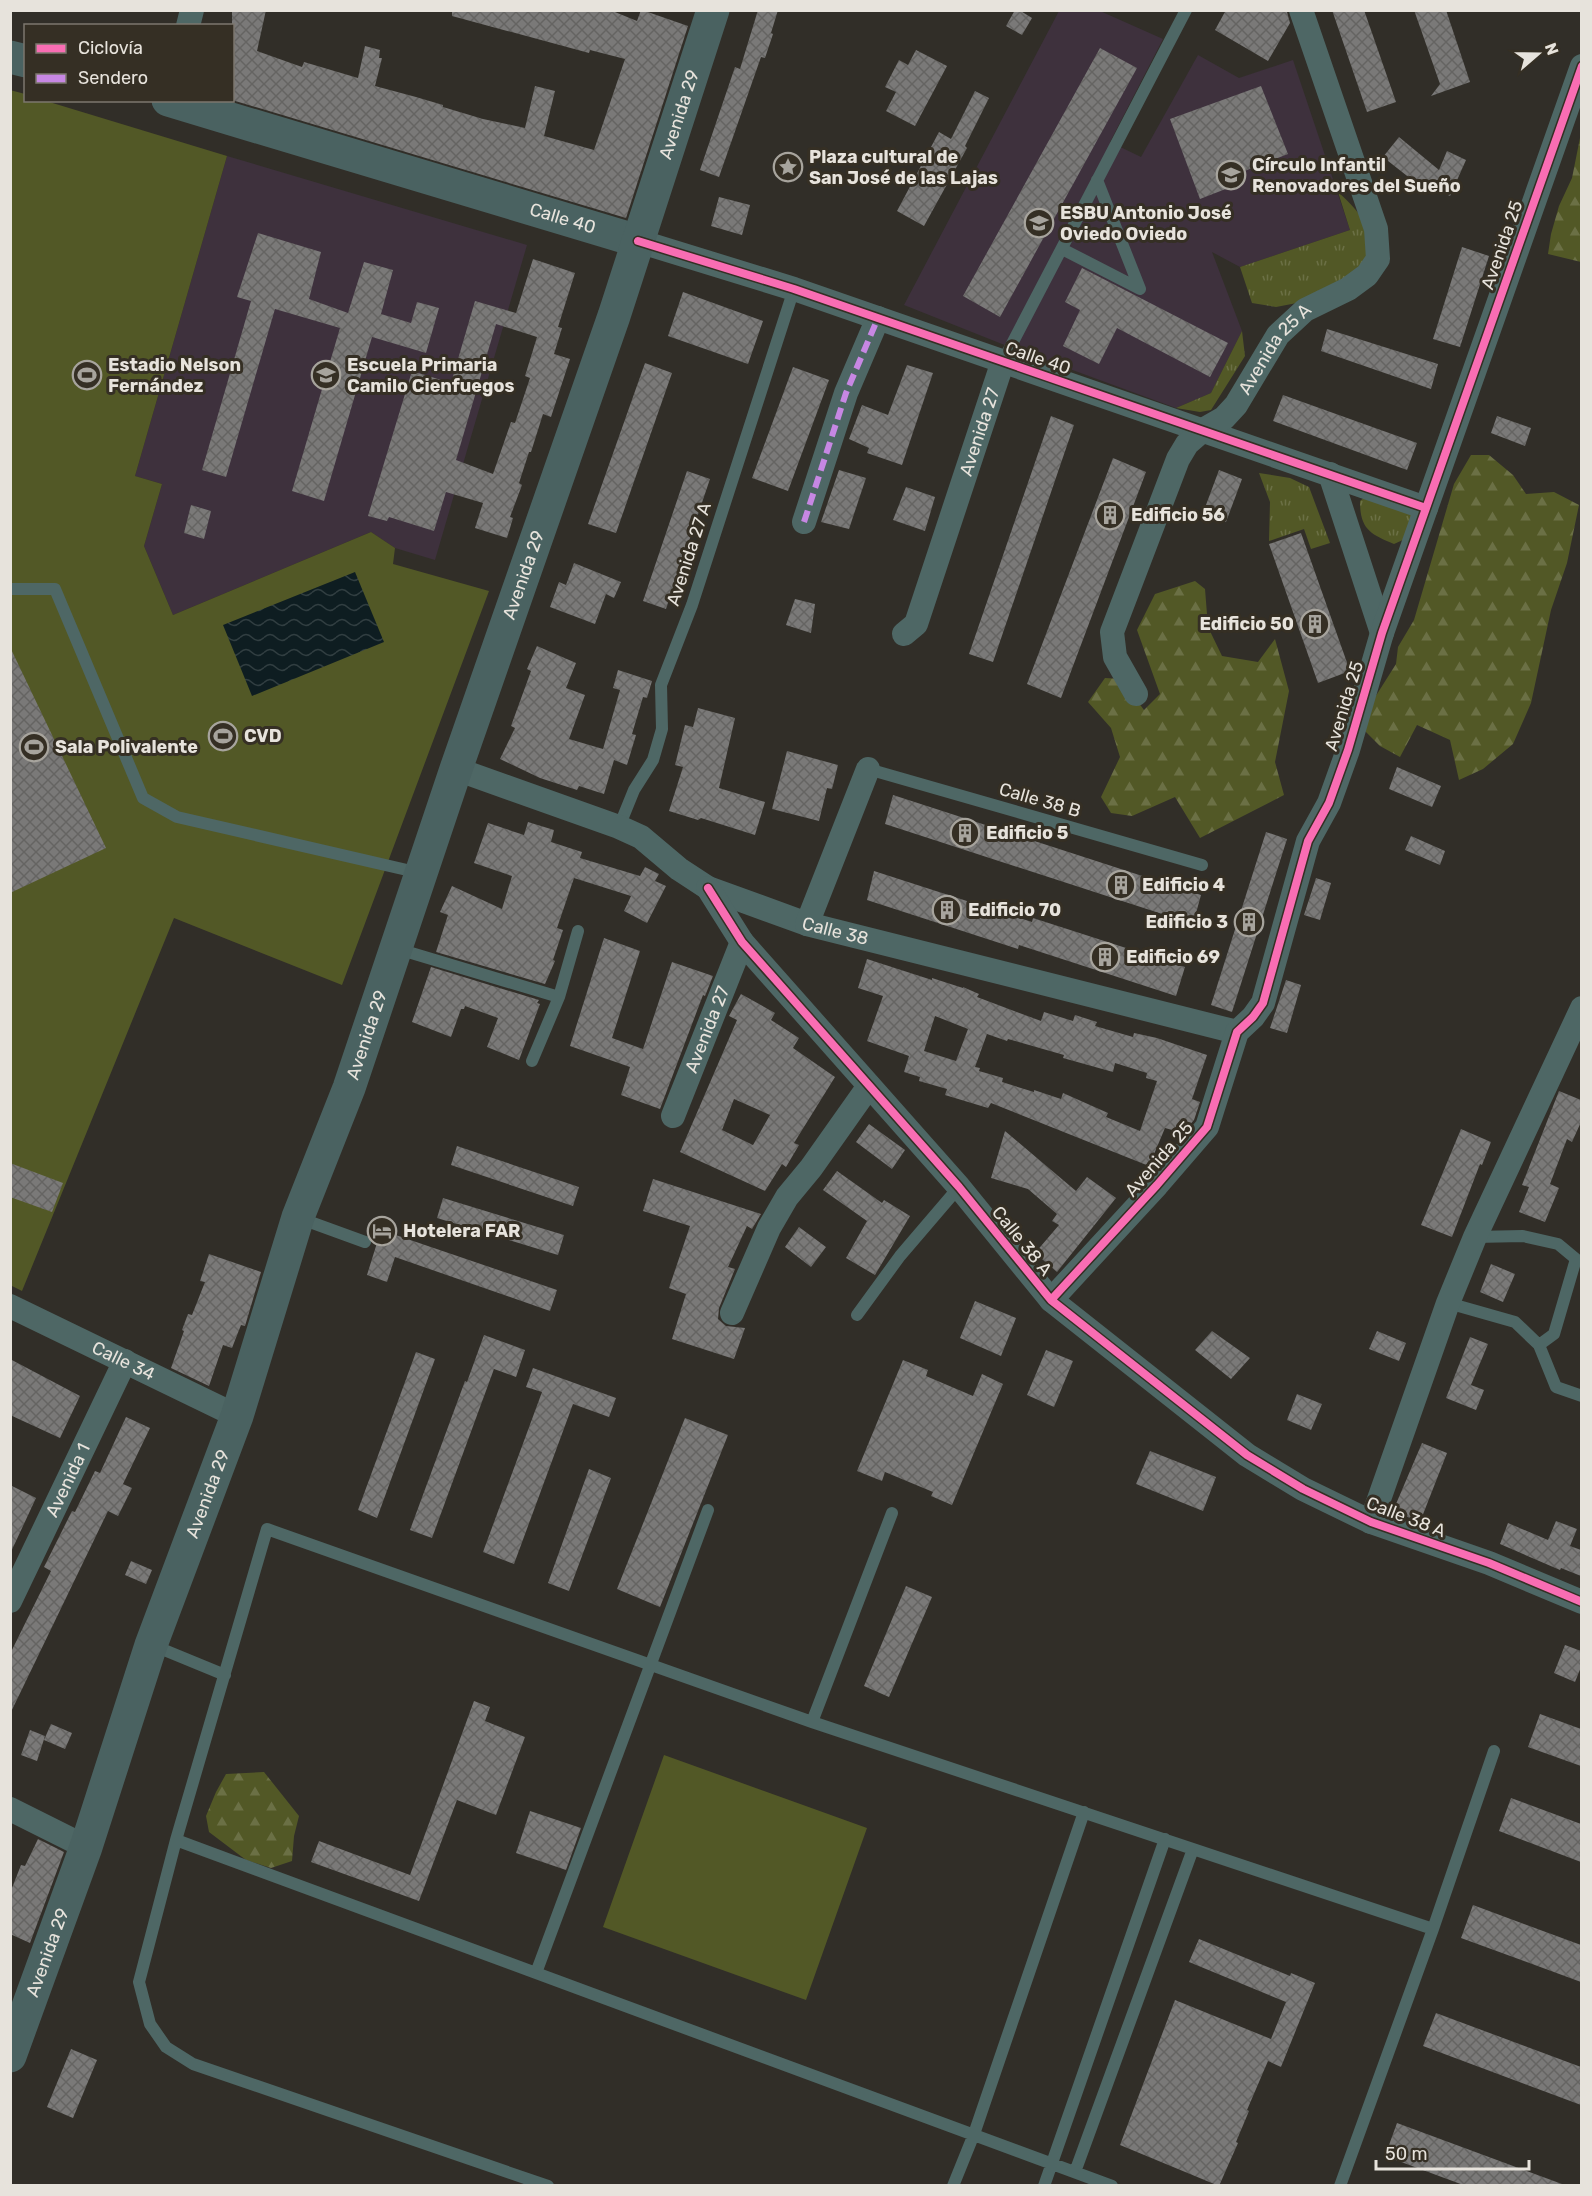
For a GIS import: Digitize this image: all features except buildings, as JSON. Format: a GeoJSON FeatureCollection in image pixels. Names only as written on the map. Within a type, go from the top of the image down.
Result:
{"type":"FeatureCollection","features":[{"type":"Feature","properties":{"kind":"main road","name":"Avenida 29"},"geometry":{"type":"LineString","coordinates":[[10,2056],[86,1847],[152,1645],[237,1416],[298,1218],[349,1088],[456,769],[614,316],[710,11]]}},
{"type":"Feature","properties":{"kind":"main road","name":"Calle 40"},"geometry":{"type":"LineString","coordinates":[[175,102],[638,241]]}},
{"type":"Feature","properties":{"kind":"street","name":"Avenida 25 A"},"geometry":{"type":"LineString","coordinates":[[1136,694],[1115,657],[1112,632],[1178,459],[1186,444],[1203,430],[1224,418],[1236,405],[1278,335],[1305,310],[1348,289],[1367,275],[1378,258],[1376,229],[1301,10]]}},
{"type":"Feature","properties":{"kind":"street","name":"Avenida 25"},"geometry":{"type":"LineString","coordinates":[[1051,1300],[1157,1185],[1207,1126],[1237,1032],[1253,1017],[1263,1003],[1308,841],[1329,803],[1382,633],[1581,66]]}},
{"type":"Feature","properties":{"kind":"street","name":"Calle 40"},"geometry":{"type":"LineString","coordinates":[[638,241],[794,289],[1426,507]]}},
{"type":"Feature","properties":{"kind":"street"},"geometry":{"type":"LineString","coordinates":[[804,522],[846,393],[878,318]]}},
{"type":"Feature","properties":{"kind":"street","name":"Avenida 27"},"geometry":{"type":"LineString","coordinates":[[904,633],[916,624],[1003,362]]}},
{"type":"Feature","properties":{"kind":"street"},"geometry":{"type":"LineString","coordinates":[[1330,474],[1382,633]]}},
{"type":"Feature","properties":{"kind":"street","name":"Calle 38"},"geometry":{"type":"LineString","coordinates":[[456,769],[619,827],[641,837],[679,869],[708,888],[807,924],[1237,1032]]}},
{"type":"Feature","properties":{"kind":"street"},"geometry":{"type":"LineString","coordinates":[[807,924],[868,769]]}},
{"type":"Feature","properties":{"kind":"street","name":"Calle 38 A"},"geometry":{"type":"LineString","coordinates":[[708,888],[742,942],[959,1186],[1051,1300],[1247,1455],[1303,1489],[1371,1522],[1489,1563],[1581,1602]]}},
{"type":"Feature","properties":{"kind":"street","name":"Avenida 27"},"geometry":{"type":"LineString","coordinates":[[673,1116],[742,942]]}},
{"type":"Feature","properties":{"kind":"street"},"geometry":{"type":"LineString","coordinates":[[1371,1522],[1448,1303],[1475,1237],[1581,1008]]}},
{"type":"Feature","properties":{"kind":"street"},"geometry":{"type":"LineString","coordinates":[[732,1313],[778,1212],[869,1086]]}},
{"type":"Feature","properties":{"kind":"street","name":"Calle 34"},"geometry":{"type":"LineString","coordinates":[[10,1306],[237,1416]]}},
{"type":"Feature","properties":{"kind":"street","name":"Avenida 1"},"geometry":{"type":"LineString","coordinates":[[10,1601],[125,1361]]}},
{"type":"Feature","properties":{"kind":"street"},"geometry":{"type":"LineString","coordinates":[[10,1809],[86,1847]]}},
{"type":"Feature","properties":{"kind":"lane","name":"Avenida 27"},"geometry":{"type":"LineString","coordinates":[[1003,362],[1186,10]]}},
{"type":"Feature","properties":{"kind":"lane"},"geometry":{"type":"LineString","coordinates":[[1062,249],[1140,290],[1098,180]]}},
{"type":"Feature","properties":{"kind":"lane","name":"Avenida 27 A"},"geometry":{"type":"LineString","coordinates":[[619,827],[634,790],[653,760],[662,729],[661,685],[692,605],[794,289]]}},
{"type":"Feature","properties":{"kind":"lane"},"geometry":{"type":"LineString","coordinates":[[10,589],[55,589],[144,798],[177,817],[421,874]]}},
{"type":"Feature","properties":{"kind":"lane","name":"Calle 38 B"},"geometry":{"type":"LineString","coordinates":[[868,769],[1202,865]]}},
{"type":"Feature","properties":{"kind":"lane"},"geometry":{"type":"LineString","coordinates":[[532,1062],[559,997],[578,931]]}},
{"type":"Feature","properties":{"kind":"lane"},"geometry":{"type":"LineString","coordinates":[[397,948],[559,997]]}},
{"type":"Feature","properties":{"kind":"lane"},"geometry":{"type":"LineString","coordinates":[[857,1315],[900,1256],[959,1186]]}},
{"type":"Feature","properties":{"kind":"lane"},"geometry":{"type":"LineString","coordinates":[[298,1218],[365,1242]]}},
{"type":"Feature","properties":{"kind":"lane"},"geometry":{"type":"LineString","coordinates":[[1475,1237],[1523,1236],[1558,1244],[1576,1259],[1554,1334],[1539,1345]]}},
{"type":"Feature","properties":{"kind":"lane"},"geometry":{"type":"LineString","coordinates":[[1448,1303],[1515,1322],[1539,1345],[1556,1387],[1581,1396]]}},
{"type":"Feature","properties":{"kind":"lane"},"geometry":{"type":"LineString","coordinates":[[536,1973],[708,1510]]}},
{"type":"Feature","properties":{"kind":"lane"},"geometry":{"type":"LineString","coordinates":[[812,1722],[892,1513]]}},
{"type":"Feature","properties":{"kind":"lane"},"geometry":{"type":"LineString","coordinates":[[548,2186],[193,2064],[166,2047],[150,2024],[139,1982],[176,1840],[267,1529],[812,1722],[1433,1929]]}},
{"type":"Feature","properties":{"kind":"lane"},"geometry":{"type":"LineString","coordinates":[[152,1645],[225,1675]]}},
{"type":"Feature","properties":{"kind":"lane"},"geometry":{"type":"LineString","coordinates":[[1340,2186],[1433,1929],[1494,1751]]}},
{"type":"Feature","properties":{"kind":"lane"},"geometry":{"type":"LineString","coordinates":[[953,2186],[974,2134],[1084,1812]]}},
{"type":"Feature","properties":{"kind":"lane"},"geometry":{"type":"LineString","coordinates":[[1044,2186],[1165,1839]]}},
{"type":"Feature","properties":{"kind":"lane"},"geometry":{"type":"LineString","coordinates":[[176,1840],[1112,2186]]}},
{"type":"Feature","properties":{"kind":"lane"},"geometry":{"type":"LineString","coordinates":[[1075,2172],[1193,1849]]}},
{"type":"Feature","properties":{"kind":"shaded area","name":"ESBU Antonio José Oviedo Oviedo"},"geometry":{"type":"Polygon","coordinates":[[[1059,11],[1100,11],[1163,39],[1110,142],[1141,157],[1198,55],[1239,78],[1293,60],[1350,230],[1240,267],[1212,252],[1242,331],[1211,393],[1176,408],[904,305],[1059,11]]]}},
{"type":"Feature","properties":{"kind":"shaded area","name":"Escuela Primaria Camilo Cienfuegos"},"geometry":{"type":"Polygon","coordinates":[[[227,156],[527,245],[435,560],[395,548],[371,532],[173,615],[144,546],[162,484],[135,476],[227,156]]]}},
{"type":"Feature","properties":{"kind":"green space","name":"CVD"},"geometry":{"type":"Polygon","coordinates":[[[10,90],[24,94],[24,102],[49,102],[227,156],[135,476],[162,484],[144,546],[173,615],[371,532],[395,548],[393,564],[489,591],[342,985],[174,918],[22,1291],[10,1285],[10,90]]]}},
{"type":"Feature","properties":{"kind":"green space"},"geometry":{"type":"Polygon","coordinates":[[[1581,133],[1582,262],[1548,254],[1559,206],[1572,178],[1581,133]]]}},
{"type":"Feature","properties":{"kind":"green space"},"geometry":{"type":"Polygon","coordinates":[[[1338,192],[1363,221],[1368,236],[1371,259],[1356,273],[1302,302],[1276,307],[1252,303],[1240,267],[1350,230],[1338,192]]]}},
{"type":"Feature","properties":{"kind":"green space"},"geometry":{"type":"Polygon","coordinates":[[[1242,331],[1245,356],[1211,410],[1200,412],[1176,408],[1211,393],[1242,331]]]}},
{"type":"Feature","properties":{"kind":"green space"},"geometry":{"type":"Polygon","coordinates":[[[1471,455],[1489,455],[1513,475],[1526,494],[1554,492],[1579,505],[1567,563],[1551,610],[1531,703],[1513,744],[1483,769],[1459,780],[1450,740],[1417,725],[1400,757],[1380,746],[1365,731],[1372,702],[1396,664],[1398,647],[1414,620],[1454,484],[1471,455]]]}},
{"type":"Feature","properties":{"kind":"green space"},"geometry":{"type":"Polygon","coordinates":[[[1259,473],[1290,478],[1309,487],[1330,543],[1311,549],[1304,529],[1269,541],[1270,502],[1259,473]]]}},
{"type":"Feature","properties":{"kind":"green space"},"geometry":{"type":"Polygon","coordinates":[[[1366,496],[1414,512],[1405,539],[1394,544],[1368,529],[1360,510],[1360,501],[1366,496]]]}},
{"type":"Feature","properties":{"kind":"green space"},"geometry":{"type":"Polygon","coordinates":[[[1195,581],[1205,589],[1208,627],[1222,656],[1258,662],[1275,639],[1289,691],[1275,762],[1284,795],[1200,838],[1175,797],[1132,816],[1111,813],[1101,797],[1120,757],[1111,728],[1088,702],[1105,678],[1121,679],[1144,710],[1160,694],[1137,630],[1155,594],[1195,581]]]}},
{"type":"Feature","properties":{"kind":"green space"},"geometry":{"type":"Polygon","coordinates":[[[664,1755],[867,1828],[806,2000],[603,1927],[664,1755]]]}},
{"type":"Feature","properties":{"kind":"green space"},"geometry":{"type":"Polygon","coordinates":[[[264,1772],[299,1816],[294,1836],[292,1861],[271,1868],[246,1860],[209,1832],[206,1816],[226,1774],[264,1772]]]}},
{"type":"Feature","properties":{"kind":"water"},"geometry":{"type":"Polygon","coordinates":[[[355,572],[384,642],[252,696],[223,625],[355,572]]]}},
{"type":"Feature","properties":{"kind":"marked path"},"geometry":{"type":"LineString","coordinates":[[804,522],[846,393],[878,318]]}},
{"type":"Feature","properties":{"kind":"cycle path"},"geometry":{"type":"LineString","coordinates":[[1051,1300],[1207,1127],[1237,1032],[1253,1017],[1263,1003],[1308,841],[1329,803],[1348,750],[1382,633],[1582,66]]}},
{"type":"Feature","properties":{"kind":"cycle path"},"geometry":{"type":"LineString","coordinates":[[638,241],[794,289],[1426,508]]}},
{"type":"Feature","properties":{"kind":"cycle path"},"geometry":{"type":"LineString","coordinates":[[708,888],[742,942],[959,1187],[1051,1300],[1247,1455],[1303,1489],[1371,1522],[1489,1563],[1582,1602]]}},
{"type":"Feature","properties":{"kind":"place","name":"Plaza cultural de San José de las Lajas"},"geometry":{"type":"Point","coordinates":[788,167]}},
{"type":"Feature","properties":{"kind":"place","name":"Círculo Infantil Renovadores del Sueño"},"geometry":{"type":"Point","coordinates":[1231,175]}},
{"type":"Feature","properties":{"kind":"place","name":"ESBU Antonio José Oviedo Oviedo"},"geometry":{"type":"Point","coordinates":[1039,223]}},
{"type":"Feature","properties":{"kind":"place","name":"Estadio Nelson Fernández"},"geometry":{"type":"Point","coordinates":[87,375]}},
{"type":"Feature","properties":{"kind":"place","name":"Escuela Primaria Camilo Cienfuegos"},"geometry":{"type":"Point","coordinates":[326,375]}},
{"type":"Feature","properties":{"kind":"place","name":"Edificio 56"},"geometry":{"type":"Point","coordinates":[1110,515]}},
{"type":"Feature","properties":{"kind":"place","name":"Edificio 50"},"geometry":{"type":"Point","coordinates":[1315,624]}},
{"type":"Feature","properties":{"kind":"place","name":"CVD"},"geometry":{"type":"Point","coordinates":[223,736]}},
{"type":"Feature","properties":{"kind":"place","name":"Sala Polivalente"},"geometry":{"type":"Point","coordinates":[34,747]}},
{"type":"Feature","properties":{"kind":"place","name":"Edificio 5"},"geometry":{"type":"Point","coordinates":[965,833]}},
{"type":"Feature","properties":{"kind":"place","name":"Edificio 4"},"geometry":{"type":"Point","coordinates":[1121,885]}},
{"type":"Feature","properties":{"kind":"place","name":"Edificio 70"},"geometry":{"type":"Point","coordinates":[947,910]}},
{"type":"Feature","properties":{"kind":"place","name":"Edificio 3"},"geometry":{"type":"Point","coordinates":[1249,922]}},
{"type":"Feature","properties":{"kind":"place","name":"Edificio 69"},"geometry":{"type":"Point","coordinates":[1105,957]}},
{"type":"Feature","properties":{"kind":"place","name":"Hotelera FAR"},"geometry":{"type":"Point","coordinates":[382,1231]}}]}
